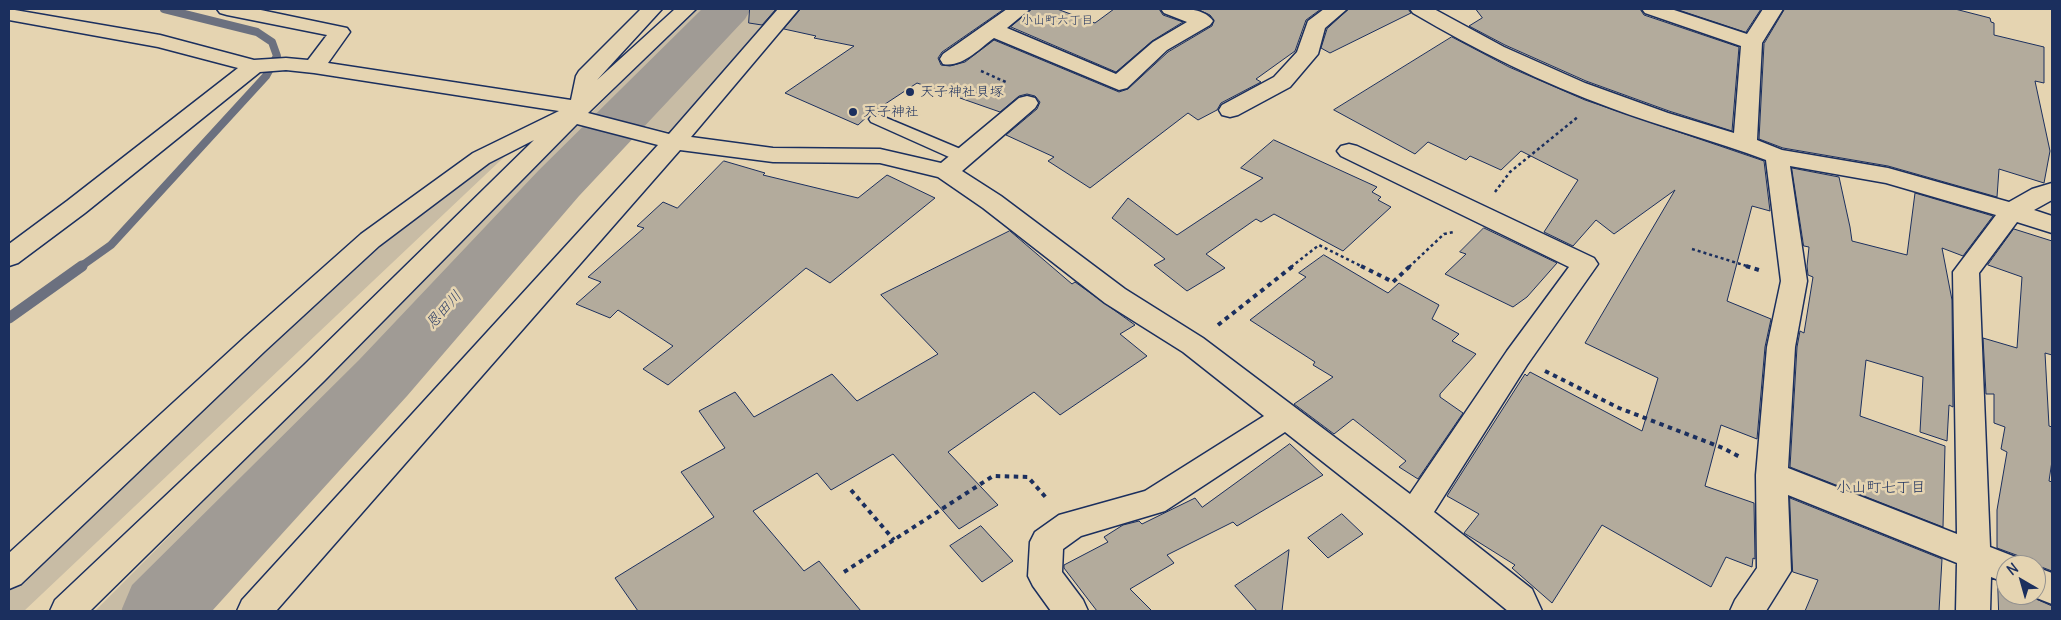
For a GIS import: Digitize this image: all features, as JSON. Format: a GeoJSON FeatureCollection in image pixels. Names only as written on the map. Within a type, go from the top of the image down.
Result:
{"type":"FeatureCollection","features":[{"type":"Feature","properties":{"kind":"street"},"geometry":{"type":"LineString","coordinates":[[227,9],[340,32],[314,67]]}},
{"type":"Feature","properties":{"kind":"street"},"geometry":{"type":"LineString","coordinates":[[9,574],[255,344],[370,240],[481,158],[577,112],[587,76],[652,9]]}},
{"type":"Feature","properties":{"kind":"street"},"geometry":{"type":"LineString","coordinates":[[67,611],[314,374],[577,112],[686,9]]}},
{"type":"Feature","properties":{"kind":"street"},"geometry":{"type":"LineString","coordinates":[[254,611],[674,142],[789,9]]}},
{"type":"Feature","properties":{"kind":"street"},"geometry":{"type":"LineString","coordinates":[[951,59],[1020,9]]}},
{"type":"Feature","properties":{"kind":"street"},"geometry":{"type":"LineString","coordinates":[[991,29],[1118,83],[1160,46],[1203,21],[1171,9]]}},
{"type":"Feature","properties":{"kind":"street"},"geometry":{"type":"LineString","coordinates":[[1230,110],[1282,82],[1307,54],[1315,25],[1337,9]]}},
{"type":"Feature","properties":{"kind":"street"},"geometry":{"type":"LineString","coordinates":[[1420,9],[1461,34],[1601,98],[1688,128],[1744,144],[1777,156],[1888,176],[2052,225]]}},
{"type":"Feature","properties":{"kind":"street"},"geometry":{"type":"LineString","coordinates":[[1652,9],[1752,43]]}},
{"type":"Feature","properties":{"kind":"street"},"geometry":{"type":"LineString","coordinates":[[1744,144],[1752,43],[1773,9]]}},
{"type":"Feature","properties":{"kind":"street"},"geometry":{"type":"LineString","coordinates":[[9,14],[160,41],[255,66],[286,64],[314,67],[577,112],[674,142],[773,155],[880,156],[955,164],[992,202],[1116,296],[1193,345],[1287,416],[1520,600],[1525,611]]}},
{"type":"Feature","properties":{"kind":"street"},"geometry":{"type":"LineString","coordinates":[[9,257],[76,207],[255,66]]}},
{"type":"Feature","properties":{"kind":"street"},"geometry":{"type":"LineString","coordinates":[[955,164],[1027,103]]}},
{"type":"Feature","properties":{"kind":"street"},"geometry":{"type":"LineString","coordinates":[[1349,151],[1585,264],[1517,358],[1414,515]]}},
{"type":"Feature","properties":{"kind":"street"},"geometry":{"type":"LineString","coordinates":[[1747,611],[1774,571],[1772,475],[1782,346],[1794,281],[1777,156]]}},
{"type":"Feature","properties":{"kind":"street"},"geometry":{"type":"LineString","coordinates":[[1974,611],[1966,272],[2012,212],[2041,195],[2052,191]]}},
{"type":"Feature","properties":{"kind":"street"},"geometry":{"type":"LineString","coordinates":[[1071,611],[1045,576],[1047,542],[1071,526],[1154,502],[1287,416]]}},
{"type":"Feature","properties":{"kind":"street"},"geometry":{"type":"LineString","coordinates":[[1772,475],[1996,564]]}},
{"type":"Feature","properties":{"kind":"lane"},"geometry":{"type":"LineString","coordinates":[[877,119],[955,164]]}},
{"type":"Feature","properties":{"kind":"path"},"geometry":{"type":"LineString","coordinates":[[951,59],[1007,82],[1027,103]]}},
{"type":"Feature","properties":{"kind":"path"},"geometry":{"type":"LineString","coordinates":[[1193,345],[1319,245],[1393,282],[1444,234],[1453,233],[1478,214],[1510,172],[1601,98]]}},
{"type":"Feature","properties":{"kind":"path"},"geometry":{"type":"LineString","coordinates":[[1692,249],[1794,281]]}},
{"type":"Feature","properties":{"kind":"path"},"geometry":{"type":"LineString","coordinates":[[1517,358],[1619,408],[1723,448],[1772,475]]}},
{"type":"Feature","properties":{"kind":"path"},"geometry":{"type":"LineString","coordinates":[[844,572],[993,476],[1028,478],[1071,526]]}},
{"type":"Feature","properties":{"kind":"path"},"geometry":{"type":"LineString","coordinates":[[851,490],[894,540]]}},
{"type":"Feature","properties":{"kind":"shaded area"},"geometry":{"type":"Polygon","coordinates":[[[696,9],[707,9],[600,115],[591,113],[696,9]]]}},
{"type":"Feature","properties":{"kind":"shaded area"},"geometry":{"type":"Polygon","coordinates":[[[709,9],[749,9],[639,125],[601,116],[709,9]]]}},
{"type":"Feature","properties":{"kind":"shaded area"},"geometry":{"type":"Polygon","coordinates":[[[751,9],[783,9],[673,133],[641,125],[751,9]]]}},
{"type":"Feature","properties":{"kind":"shaded area"},"geometry":{"type":"Polygon","coordinates":[[[580,123],[588,126],[120,611],[95,611],[580,123]]]}},
{"type":"Feature","properties":{"kind":"shaded area"},"geometry":{"type":"Polygon","coordinates":[[[538,125],[24,611],[9,611],[9,589],[368,256],[538,125]]]}},
{"type":"Feature","properties":{"kind":"building"},"geometry":{"type":"Polygon","coordinates":[[[750,9],[776,9],[762,25],[749,23],[750,9]]]}},
{"type":"Feature","properties":{"kind":"building"},"geometry":{"type":"Polygon","coordinates":[[[801,9],[1004,9],[942,52],[938,58],[941,65],[950,66],[965,62],[994,40],[1119,92],[1128,89],[1168,52],[1212,26],[1214,20],[1210,15],[1197,9],[1321,9],[1306,20],[1295,51],[1256,79],[1261,82],[1221,103],[1217,110],[1198,120],[1188,113],[1090,188],[1048,161],[1054,157],[1006,135],[1037,109],[1040,102],[1035,96],[1027,94],[1019,96],[1000,112],[917,83],[870,114],[858,125],[785,93],[854,46],[814,38],[816,36],[784,29],[801,9]]]}},
{"type":"Feature","properties":{"kind":"building"},"geometry":{"type":"Polygon","coordinates":[[[1032,9],[1057,9],[1095,23],[1114,9],[1159,9],[1163,15],[1183,22],[1152,41],[1116,72],[1011,27],[1032,9]]]}},
{"type":"Feature","properties":{"kind":"building"},"geometry":{"type":"Polygon","coordinates":[[[1349,9],[1408,9],[1411,13],[1330,53],[1321,48],[1327,29],[1349,9]]]}},
{"type":"Feature","properties":{"kind":"building"},"geometry":{"type":"Polygon","coordinates":[[[1476,9],[1640,9],[1644,15],[1739,47],[1732,131],[1586,81],[1505,45],[1469,26],[1482,18],[1476,9]]]}},
{"type":"Feature","properties":{"kind":"building"},"geometry":{"type":"Polygon","coordinates":[[[1676,9],[1761,9],[1746,32],[1676,9]]]}},
{"type":"Feature","properties":{"kind":"building"},"geometry":{"type":"Polygon","coordinates":[[[1785,9],[1955,9],[1990,18],[1991,22],[1994,23],[1994,35],[2044,47],[2044,83],[2035,81],[2050,151],[2044,183],[1999,169],[1997,197],[1888,166],[1783,148],[1759,139],[1764,44],[1785,9]]]}},
{"type":"Feature","properties":{"kind":"building"},"geometry":{"type":"Polygon","coordinates":[[[1452,37],[1509,67],[1585,100],[1764,161],[1770,211],[1752,206],[1727,301],[1771,319],[1765,347],[1757,439],[1721,425],[1705,486],[1754,503],[1755,559],[1753,558],[1752,567],[1726,557],[1711,587],[1602,525],[1552,603],[1512,568],[1515,565],[1464,533],[1479,514],[1447,496],[1525,374],[1527,376],[1530,372],[1642,431],[1658,378],[1585,343],[1675,190],[1614,234],[1596,220],[1573,246],[1544,232],[1578,180],[1521,151],[1501,170],[1470,156],[1466,160],[1428,142],[1415,154],[1334,110],[1452,37]]]}},
{"type":"Feature","properties":{"kind":"building"},"geometry":{"type":"Polygon","coordinates":[[[1274,140],[1377,187],[1372,192],[1381,197],[1378,200],[1391,207],[1343,251],[1274,214],[1261,222],[1256,219],[1206,254],[1225,268],[1187,291],[1154,265],[1165,259],[1112,218],[1128,198],[1177,235],[1263,178],[1241,168],[1274,140]]]}},
{"type":"Feature","properties":{"kind":"building"},"geometry":{"type":"Polygon","coordinates":[[[724,161],[765,173],[763,175],[858,198],[887,175],[935,198],[830,283],[806,268],[668,385],[643,369],[673,346],[618,310],[610,318],[576,304],[601,282],[588,277],[644,228],[637,226],[663,202],[677,208],[724,161]]]}},
{"type":"Feature","properties":{"kind":"building"},"geometry":{"type":"Polygon","coordinates":[[[1792,168],[1839,177],[1852,241],[1907,255],[1915,193],[1993,216],[1963,256],[1942,248],[1952,300],[1953,407],[1949,405],[1947,441],[1920,432],[1923,377],[1866,360],[1860,416],[1945,446],[1943,527],[1790,467],[1797,347],[1800,331],[1804,333],[1813,277],[1808,275],[1809,247],[1804,246],[1792,168]]]}},
{"type":"Feature","properties":{"kind":"building"},"geometry":{"type":"Polygon","coordinates":[[[1484,228],[1557,263],[1527,297],[1513,307],[1445,274],[1466,254],[1460,252],[1484,228]]]}},
{"type":"Feature","properties":{"kind":"building"},"geometry":{"type":"Polygon","coordinates":[[[2014,229],[2052,241],[2052,355],[2045,353],[2049,426],[2052,427],[2052,461],[2049,481],[2052,482],[2052,571],[2046,569],[2046,555],[2016,555],[1997,548],[1997,510],[2007,452],[2001,449],[2005,427],[1994,423],[1994,394],[1986,394],[1983,338],[2017,348],[2022,277],[1988,265],[2014,229]]]}},
{"type":"Feature","properties":{"kind":"building"},"geometry":{"type":"Polygon","coordinates":[[[1010,231],[1072,284],[1075,282],[1135,325],[1120,334],[1147,356],[1060,415],[1034,392],[948,452],[998,505],[959,529],[893,454],[831,490],[817,473],[753,511],[804,571],[819,561],[861,611],[638,611],[615,578],[714,517],[681,472],[725,448],[699,411],[735,392],[754,417],[832,374],[857,401],[938,354],[881,295],[1010,231]]]}},
{"type":"Feature","properties":{"kind":"building"},"geometry":{"type":"Polygon","coordinates":[[[1324,255],[1388,293],[1399,283],[1439,305],[1432,319],[1459,334],[1452,341],[1476,354],[1440,394],[1440,397],[1463,413],[1418,479],[1399,467],[1406,461],[1353,419],[1334,434],[1294,404],[1333,377],[1313,365],[1315,362],[1250,320],[1306,277],[1299,273],[1324,255]]]}},
{"type":"Feature","properties":{"kind":"building"},"geometry":{"type":"Polygon","coordinates":[[[1290,444],[1323,475],[1237,526],[1233,522],[1167,555],[1174,563],[1130,589],[1152,611],[1097,611],[1064,568],[1064,565],[1108,542],[1104,537],[1123,525],[1139,521],[1142,524],[1195,498],[1202,507],[1290,444]]]}},
{"type":"Feature","properties":{"kind":"building"},"geometry":{"type":"Polygon","coordinates":[[[1790,498],[1942,559],[1939,611],[1805,611],[1818,580],[1793,572],[1790,498]]]}},
{"type":"Feature","properties":{"kind":"building"},"geometry":{"type":"Polygon","coordinates":[[[1342,514],[1363,534],[1328,558],[1308,538],[1342,514]]]}},
{"type":"Feature","properties":{"kind":"building"},"geometry":{"type":"Polygon","coordinates":[[[981,526],[1013,561],[982,582],[950,546],[981,526]]]}},
{"type":"Feature","properties":{"kind":"building"},"geometry":{"type":"Polygon","coordinates":[[[1289,550],[1282,611],[1257,611],[1235,586],[1289,550]]]}},
{"type":"Feature","properties":{"kind":"building"},"geometry":{"type":"Polygon","coordinates":[[[2046,603],[2052,606],[2052,611],[1999,611],[1999,605],[2046,605],[2046,603]]]}},
{"type":"Feature","properties":{"kind":"waterway"},"geometry":{"type":"LineString","coordinates":[[80,267],[111,245],[266,76],[277,56],[272,42],[257,32],[164,9]]}},
{"type":"Feature","properties":{"kind":"waterway","name":"恩田川"},"geometry":{"type":"LineString","coordinates":[[161,611],[383,378],[559,183],[728,9]]}},
{"type":"Feature","properties":{"kind":"waterway"},"geometry":{"type":"LineString","coordinates":[[9,318],[82,266]]}},
{"type":"Feature","properties":{"kind":"place","name":"天子神社貝塚"},"geometry":{"type":"Point","coordinates":[910,92]}},
{"type":"Feature","properties":{"kind":"place","name":"天子神社"},"geometry":{"type":"Point","coordinates":[853,112]}},
{"type":"Feature","properties":{"kind":"district","name":"小山町六丁目"},"geometry":{"type":"Point","coordinates":[1057,21]}},
{"type":"Feature","properties":{"kind":"district","name":"小山町七丁目"},"geometry":{"type":"Point","coordinates":[1881,488]}}]}
